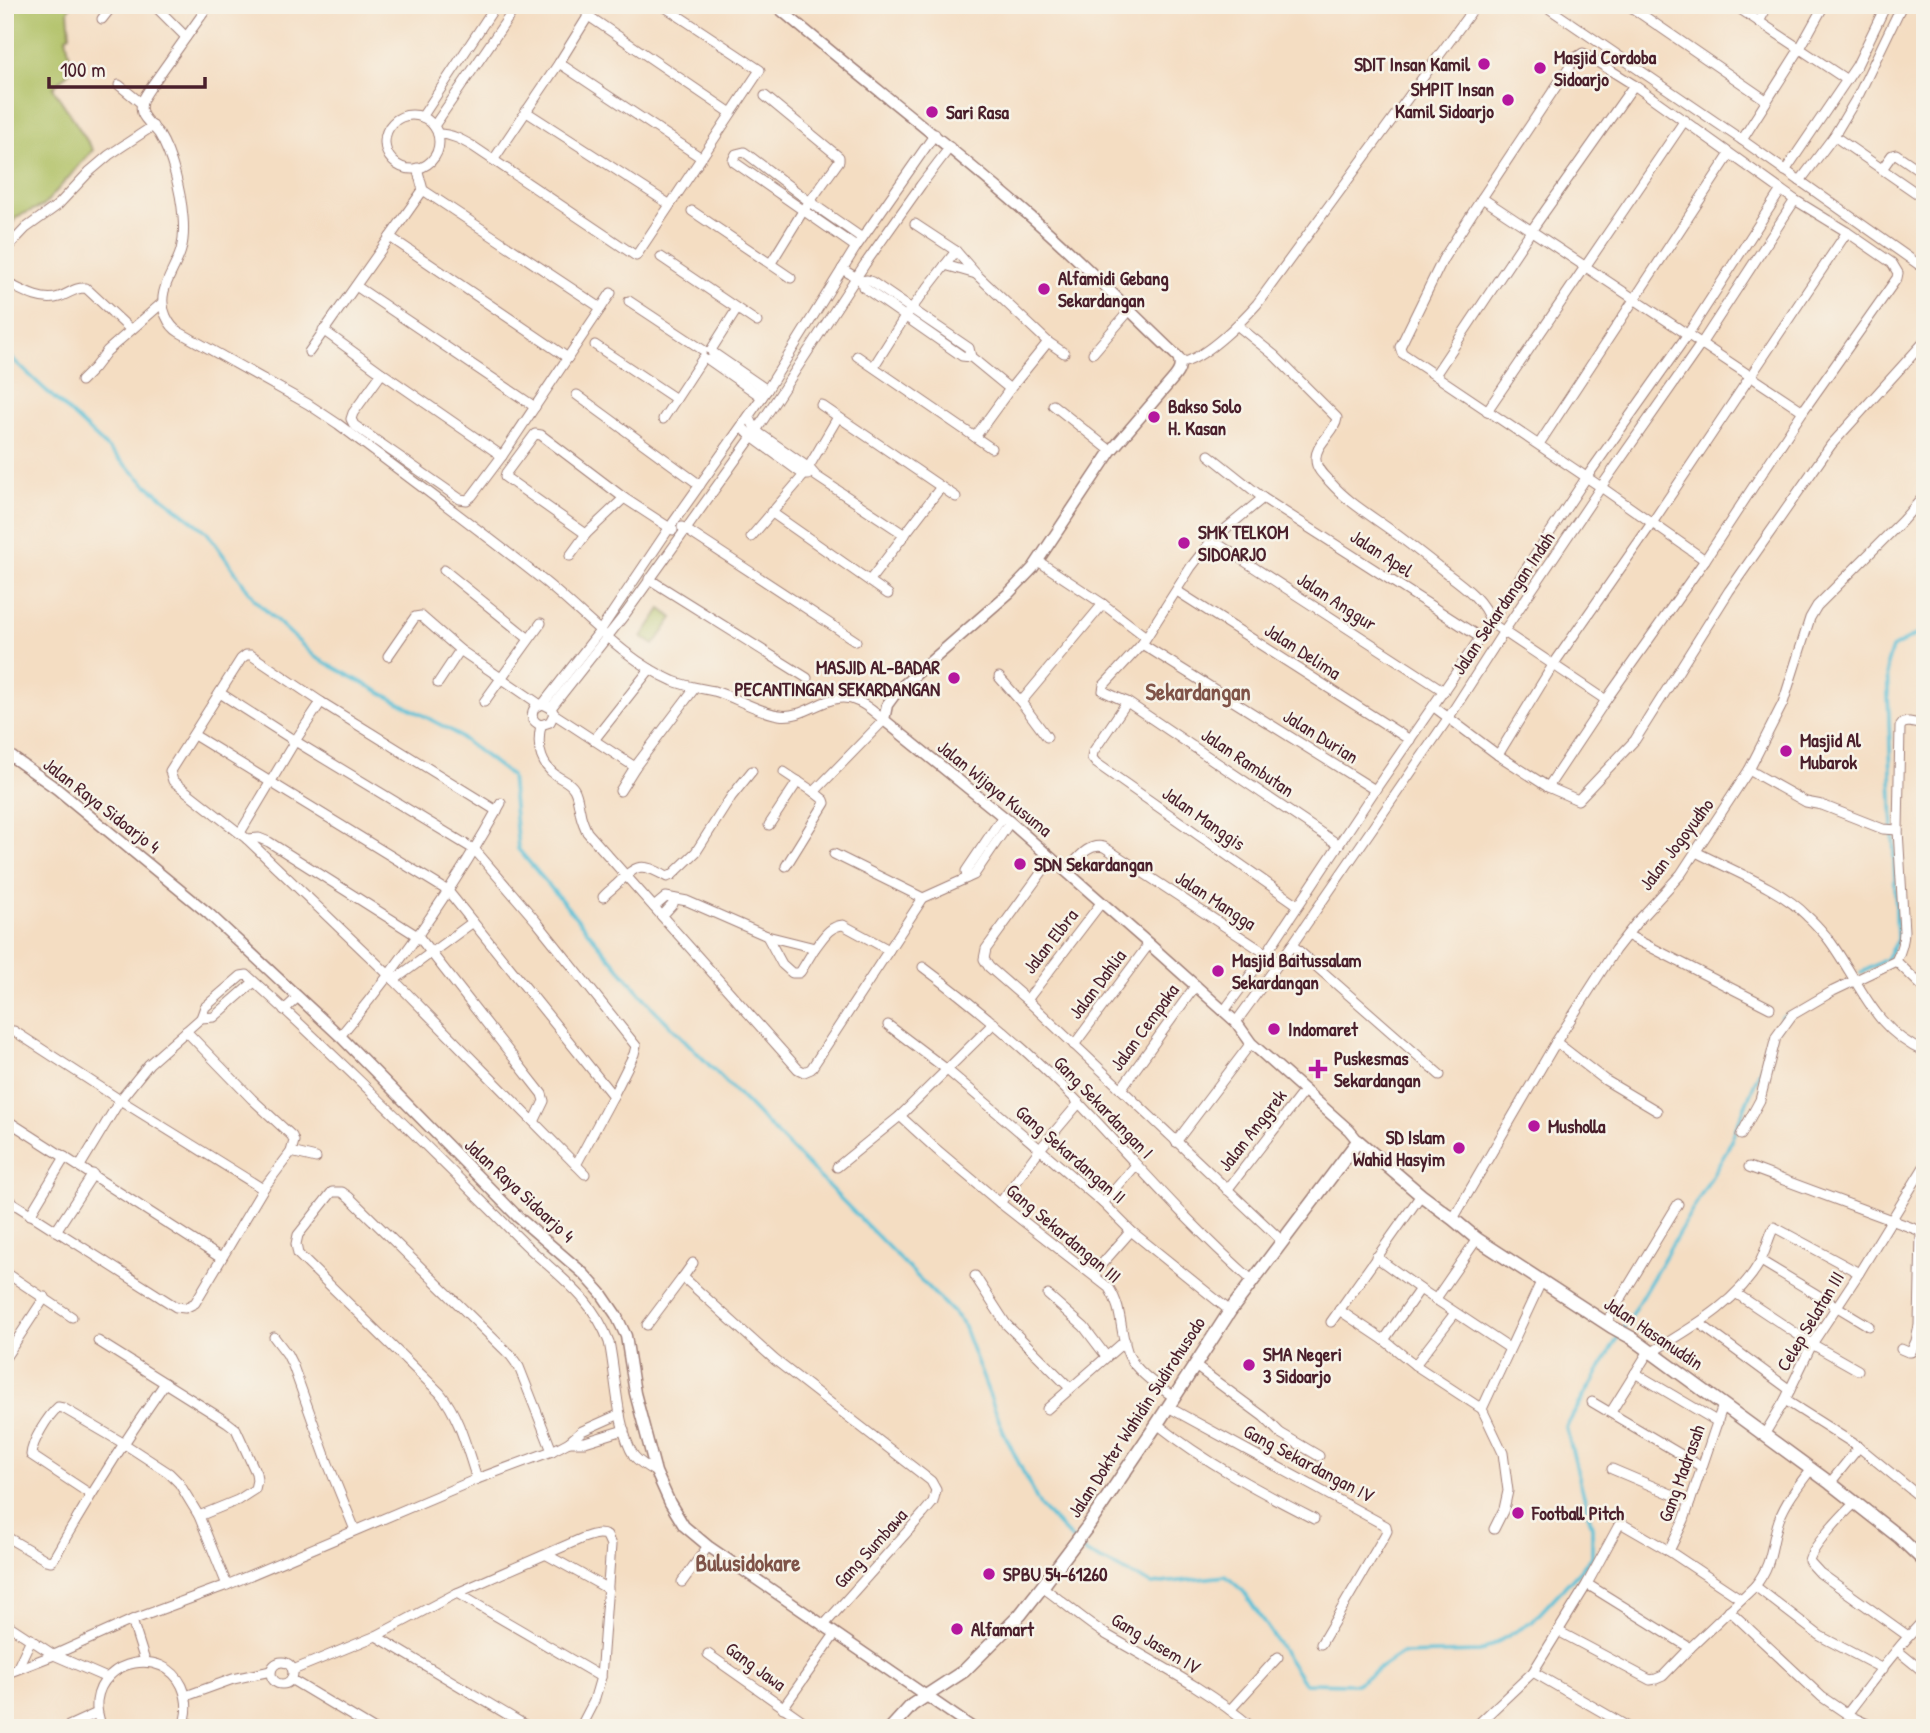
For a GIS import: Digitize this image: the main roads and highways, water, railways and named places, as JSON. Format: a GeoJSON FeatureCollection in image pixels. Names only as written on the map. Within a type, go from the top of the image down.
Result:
{"type":"FeatureCollection","features":[{"type":"Feature","properties":{"kind":"main road","name":"Jalan Hasanuddin"},"geometry":{"type":"LineString","coordinates":[[1358,1141],[1420,1195],[1477,1239],[1632,1338],[1830,1483],[1899,1537],[1925,1562]]}},
{"type":"Feature","properties":{"kind":"main road","name":"Jalan Dokter Wahidin Sudirohusodo"},"geometry":{"type":"LineString","coordinates":[[891,1728],[912,1705],[964,1671],[1020,1615],[1088,1526],[1230,1311],[1358,1141]]}},
{"type":"Feature","properties":{"kind":"waterway"},"geometry":{"type":"LineString","coordinates":[[5,352],[147,485],[207,532],[256,601],[315,657],[452,731],[511,776],[518,849],[652,1007],[962,1322],[1003,1431],[1040,1506],[1073,1540]]}},
{"type":"Feature","properties":{"kind":"waterway"},"geometry":{"type":"LineString","coordinates":[[1861,973],[1886,959],[1897,940],[1887,664],[1892,648],[1925,630]]}},
{"type":"Feature","properties":{"kind":"waterway"},"geometry":{"type":"LineString","coordinates":[[1778,1028],[1782,1017],[1790,1013]]}},
{"type":"Feature","properties":{"kind":"waterway"},"geometry":{"type":"LineString","coordinates":[[1623,1329],[1727,1150],[1768,1051]]}},
{"type":"Feature","properties":{"kind":"waterway"},"geometry":{"type":"LineString","coordinates":[[1079,1546],[1086,1553],[1152,1584],[1226,1576],[1244,1592],[1304,1683],[1356,1684],[1401,1654],[1480,1652],[1532,1622],[1592,1557],[1592,1527],[1566,1427],[1619,1336]]}},
{"type":"Feature","properties":{"kind":"place","name":"SDIT Insan Kamil"},"geometry":{"type":"Point","coordinates":[1484,64]}},
{"type":"Feature","properties":{"kind":"place","name":"Masjid Cordoba Sidoarjo"},"geometry":{"type":"Point","coordinates":[1540,68]}},
{"type":"Feature","properties":{"kind":"place","name":"SMPIT Insan Kamil Sidoarjo"},"geometry":{"type":"Point","coordinates":[1508,100]}},
{"type":"Feature","properties":{"kind":"place","name":"Sari Rasa"},"geometry":{"type":"Point","coordinates":[932,112]}},
{"type":"Feature","properties":{"kind":"place","name":"Alfamidi Gebang Sekardangan"},"geometry":{"type":"Point","coordinates":[1044,289]}},
{"type":"Feature","properties":{"kind":"place","name":"Bakso Solo H. Kasan"},"geometry":{"type":"Point","coordinates":[1154,417]}},
{"type":"Feature","properties":{"kind":"place","name":"SMK TELKOM SIDOARJO"},"geometry":{"type":"Point","coordinates":[1184,543]}},
{"type":"Feature","properties":{"kind":"place","name":"MASJID AL-BADAR PECANTINGAN SEKARDANGAN"},"geometry":{"type":"Point","coordinates":[954,678]}},
{"type":"Feature","properties":{"kind":"place","name":"Masjid Al Mubarok"},"geometry":{"type":"Point","coordinates":[1786,751]}},
{"type":"Feature","properties":{"kind":"place","name":"SDN Sekardangan"},"geometry":{"type":"Point","coordinates":[1020,864]}},
{"type":"Feature","properties":{"kind":"place","name":"Masjid Baitussalam Sekardangan"},"geometry":{"type":"Point","coordinates":[1218,971]}},
{"type":"Feature","properties":{"kind":"place","name":"Indomaret"},"geometry":{"type":"Point","coordinates":[1274,1029]}},
{"type":"Feature","properties":{"kind":"place","name":"Puskesmas Sekardangan"},"geometry":{"type":"Point","coordinates":[1318,1069]}},
{"type":"Feature","properties":{"kind":"place","name":"Musholla"},"geometry":{"type":"Point","coordinates":[1534,1126]}},
{"type":"Feature","properties":{"kind":"place","name":"SD Islam Wahid Hasyim"},"geometry":{"type":"Point","coordinates":[1459,1148]}},
{"type":"Feature","properties":{"kind":"place","name":"SMA Negeri 3 Sidoarjo"},"geometry":{"type":"Point","coordinates":[1249,1365]}},
{"type":"Feature","properties":{"kind":"place","name":"Football Pitch"},"geometry":{"type":"Point","coordinates":[1518,1513]}},
{"type":"Feature","properties":{"kind":"place","name":"SPBU 54-61260"},"geometry":{"type":"Point","coordinates":[989,1574]}},
{"type":"Feature","properties":{"kind":"place","name":"Alfamart"},"geometry":{"type":"Point","coordinates":[957,1629]}},
{"type":"Feature","properties":{"kind":"district","name":"Sekardangan"},"geometry":{"type":"Point","coordinates":[1198,692]}},
{"type":"Feature","properties":{"kind":"district","name":"Bulusidokare"},"geometry":{"type":"Point","coordinates":[748,1563]}}]}
